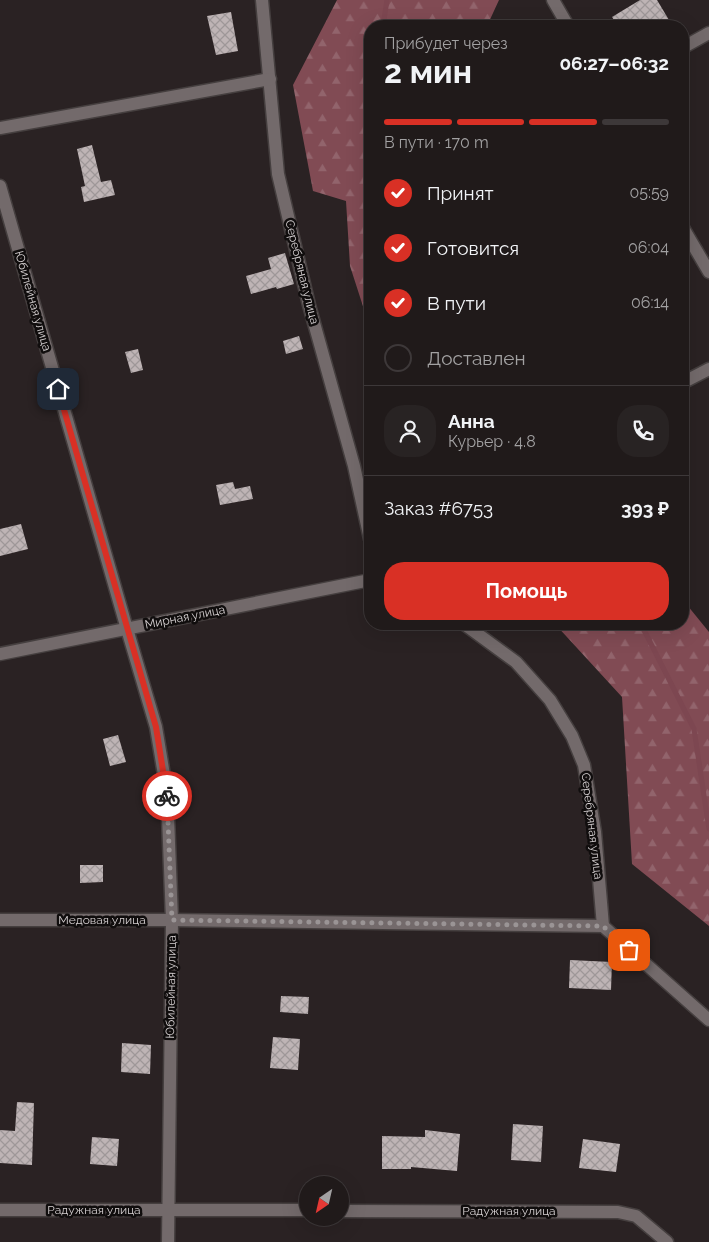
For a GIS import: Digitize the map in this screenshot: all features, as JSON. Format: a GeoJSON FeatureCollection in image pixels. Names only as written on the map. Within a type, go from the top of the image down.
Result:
{"type":"FeatureCollection","features":[{"type":"Feature","properties":{"kind":"street","name":"Серебряная улица"},"geometry":{"type":"LineString","coordinates":[[262,0],[278,174],[309,305],[354,466],[364,512]]}},
{"type":"Feature","properties":{"kind":"street"},"geometry":{"type":"LineString","coordinates":[[553,0],[565,20]]}},
{"type":"Feature","properties":{"kind":"street"},"geometry":{"type":"LineString","coordinates":[[689,44],[709,33]]}},
{"type":"Feature","properties":{"kind":"street"},"geometry":{"type":"LineString","coordinates":[[0,128],[270,79]]}},
{"type":"Feature","properties":{"kind":"street","name":"Юбилейная улица"},"geometry":{"type":"LineString","coordinates":[[0,186],[126,629],[156,727],[163,768],[166,792],[172,920],[168,1242]]}},
{"type":"Feature","properties":{"kind":"street"},"geometry":{"type":"LineString","coordinates":[[689,238],[709,272]]}},
{"type":"Feature","properties":{"kind":"street"},"geometry":{"type":"LineString","coordinates":[[689,379],[709,369]]}},
{"type":"Feature","properties":{"kind":"street","name":"Мирная улица"},"geometry":{"type":"LineString","coordinates":[[0,654],[364,581]]}},
{"type":"Feature","properties":{"kind":"street","name":"Серебряная улица"},"geometry":{"type":"LineString","coordinates":[[472,630],[516,662],[550,700],[572,736],[584,765],[593,822],[603,926]]}},
{"type":"Feature","properties":{"kind":"street","name":"Медовая улица"},"geometry":{"type":"LineString","coordinates":[[0,920],[172,920],[603,926]]}},
{"type":"Feature","properties":{"kind":"street"},"geometry":{"type":"LineString","coordinates":[[603,926],[709,1020]]}},
{"type":"Feature","properties":{"kind":"street","name":"Радужная улица"},"geometry":{"type":"LineString","coordinates":[[0,1210],[299,1210]]}},
{"type":"Feature","properties":{"kind":"street","name":"Радужная улица"},"geometry":{"type":"LineString","coordinates":[[349,1211],[618,1212],[636,1216],[667,1242]]}},
{"type":"Feature","properties":{"kind":"green space"},"geometry":{"type":"Polygon","coordinates":[[[337,0],[499,0],[490,20],[364,20],[364,309],[350,266],[346,201],[313,191],[293,85],[337,0]]]}},
{"type":"Feature","properties":{"kind":"green space"},"geometry":{"type":"Polygon","coordinates":[[[689,607],[709,632],[709,926],[632,864],[622,697],[561,630],[689,630],[689,607]]]}},
{"type":"Feature","properties":{"kind":"building"},"geometry":{"type":"Polygon","coordinates":[[[640,0],[657,0],[669,20],[614,20],[612,17],[640,0]]]}},
{"type":"Feature","properties":{"kind":"building"},"geometry":{"type":"Polygon","coordinates":[[[231,12],[238,51],[216,55],[207,16],[231,12]]]}},
{"type":"Feature","properties":{"kind":"building"},"geometry":{"type":"Polygon","coordinates":[[[92,145],[101,182],[111,180],[115,195],[84,202],[81,187],[85,186],[77,149],[92,145]]]}},
{"type":"Feature","properties":{"kind":"building"},"geometry":{"type":"Polygon","coordinates":[[[285,253],[294,284],[251,294],[246,276],[271,269],[268,258],[285,253]]]}},
{"type":"Feature","properties":{"kind":"building"},"geometry":{"type":"Polygon","coordinates":[[[299,336],[303,349],[286,354],[283,341],[299,336]]]}},
{"type":"Feature","properties":{"kind":"building"},"geometry":{"type":"Polygon","coordinates":[[[138,349],[143,370],[131,373],[125,352],[138,349]]]}},
{"type":"Feature","properties":{"kind":"building"},"geometry":{"type":"Polygon","coordinates":[[[233,482],[235,489],[250,486],[253,499],[220,505],[216,485],[233,482]]]}},
{"type":"Feature","properties":{"kind":"building"},"geometry":{"type":"Polygon","coordinates":[[[21,524],[28,549],[0,556],[0,529],[21,524]]]}},
{"type":"Feature","properties":{"kind":"building"},"geometry":{"type":"Polygon","coordinates":[[[118,735],[126,762],[110,766],[103,739],[118,735]]]}},
{"type":"Feature","properties":{"kind":"building"},"geometry":{"type":"Polygon","coordinates":[[[80,865],[103,865],[103,882],[80,883],[80,865]]]}},
{"type":"Feature","properties":{"kind":"building"},"geometry":{"type":"Polygon","coordinates":[[[570,960],[612,962],[611,990],[569,988],[570,960]]]}},
{"type":"Feature","properties":{"kind":"building"},"geometry":{"type":"Polygon","coordinates":[[[281,996],[309,997],[308,1014],[280,1012],[281,996]]]}},
{"type":"Feature","properties":{"kind":"building"},"geometry":{"type":"Polygon","coordinates":[[[273,1037],[300,1039],[298,1070],[270,1068],[273,1037]]]}},
{"type":"Feature","properties":{"kind":"building"},"geometry":{"type":"Polygon","coordinates":[[[122,1043],[151,1045],[150,1074],[121,1072],[122,1043]]]}},
{"type":"Feature","properties":{"kind":"building"},"geometry":{"type":"Polygon","coordinates":[[[17,1102],[34,1103],[32,1165],[0,1163],[0,1130],[15,1131],[17,1102]]]}},
{"type":"Feature","properties":{"kind":"building"},"geometry":{"type":"Polygon","coordinates":[[[513,1124],[543,1126],[541,1162],[511,1160],[513,1124]]]}},
{"type":"Feature","properties":{"kind":"building"},"geometry":{"type":"Polygon","coordinates":[[[425,1130],[460,1134],[457,1171],[411,1167],[411,1169],[382,1169],[382,1136],[425,1137],[425,1130]]]}},
{"type":"Feature","properties":{"kind":"building"},"geometry":{"type":"Polygon","coordinates":[[[92,1137],[119,1139],[117,1166],[90,1164],[92,1137]]]}},
{"type":"Feature","properties":{"kind":"building"},"geometry":{"type":"Polygon","coordinates":[[[583,1139],[620,1144],[616,1172],[579,1168],[583,1139]]]}},
{"type":"Feature","properties":{"kind":"waterway"},"geometry":{"type":"LineString","coordinates":[[384,20],[387,0]]}},
{"type":"Feature","properties":{"kind":"waterway"},"geometry":{"type":"LineString","coordinates":[[644,630],[694,729],[709,829]]}},
{"type":"Feature","properties":{"kind":"way so far"},"geometry":{"type":"LineString","coordinates":[[167,796],[172,920],[603,926],[629,950]]}},
{"type":"Feature","properties":{"kind":"route"},"geometry":{"type":"LineString","coordinates":[[58,389],[126,629],[156,727],[167,796]]}}]}
